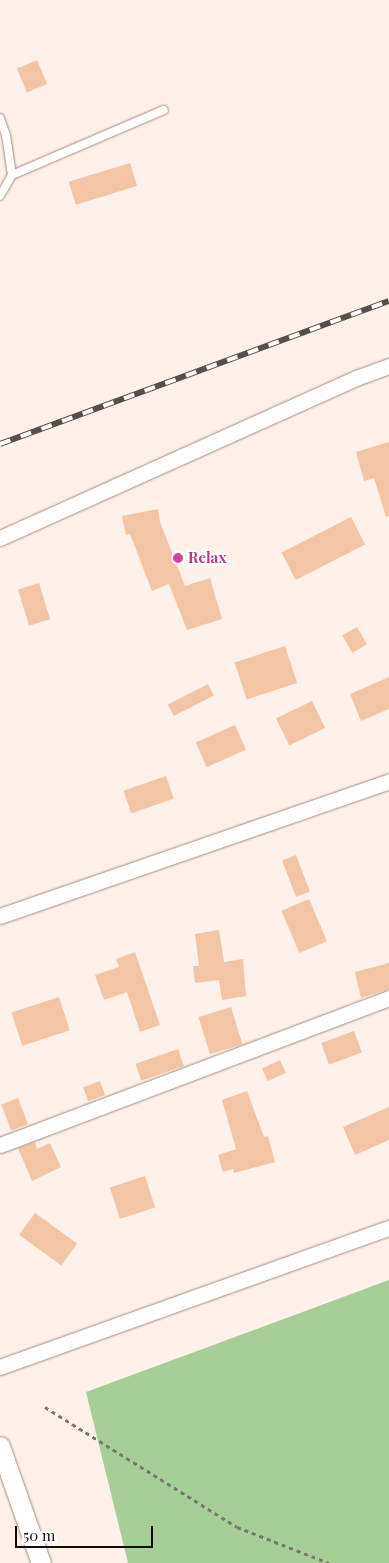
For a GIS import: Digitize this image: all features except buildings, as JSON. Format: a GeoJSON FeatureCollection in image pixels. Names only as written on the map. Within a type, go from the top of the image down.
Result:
{"type":"FeatureCollection","features":[{"type":"Feature","properties":{"kind":"street"},"geometry":{"type":"LineString","coordinates":[[0,538],[346,382],[389,366]]}},
{"type":"Feature","properties":{"kind":"street"},"geometry":{"type":"LineString","coordinates":[[0,916],[389,781]]}},
{"type":"Feature","properties":{"kind":"street"},"geometry":{"type":"LineString","coordinates":[[0,1145],[389,998]]}},
{"type":"Feature","properties":{"kind":"street"},"geometry":{"type":"LineString","coordinates":[[0,1367],[389,1228]]}},
{"type":"Feature","properties":{"kind":"street"},"geometry":{"type":"LineString","coordinates":[[0,1446],[41,1563]]}},
{"type":"Feature","properties":{"kind":"lane"},"geometry":{"type":"LineString","coordinates":[[0,196],[12,175],[164,110]]}},
{"type":"Feature","properties":{"kind":"lane"},"geometry":{"type":"LineString","coordinates":[[0,118],[6,135],[12,175]]}},
{"type":"Feature","properties":{"kind":"path"},"geometry":{"type":"LineString","coordinates":[[45,1407],[237,1527],[329,1563]]}},
{"type":"Feature","properties":{"kind":"green space"},"geometry":{"type":"Polygon","coordinates":[[[389,1280],[389,1563],[128,1563],[86,1392],[389,1280]]]}},
{"type":"Feature","properties":{"kind":"railway"},"geometry":{"type":"LineString","coordinates":[[0,444],[389,301]]}},
{"type":"Feature","properties":{"kind":"place","name":"Relax"},"geometry":{"type":"Point","coordinates":[178,558]}}]}
